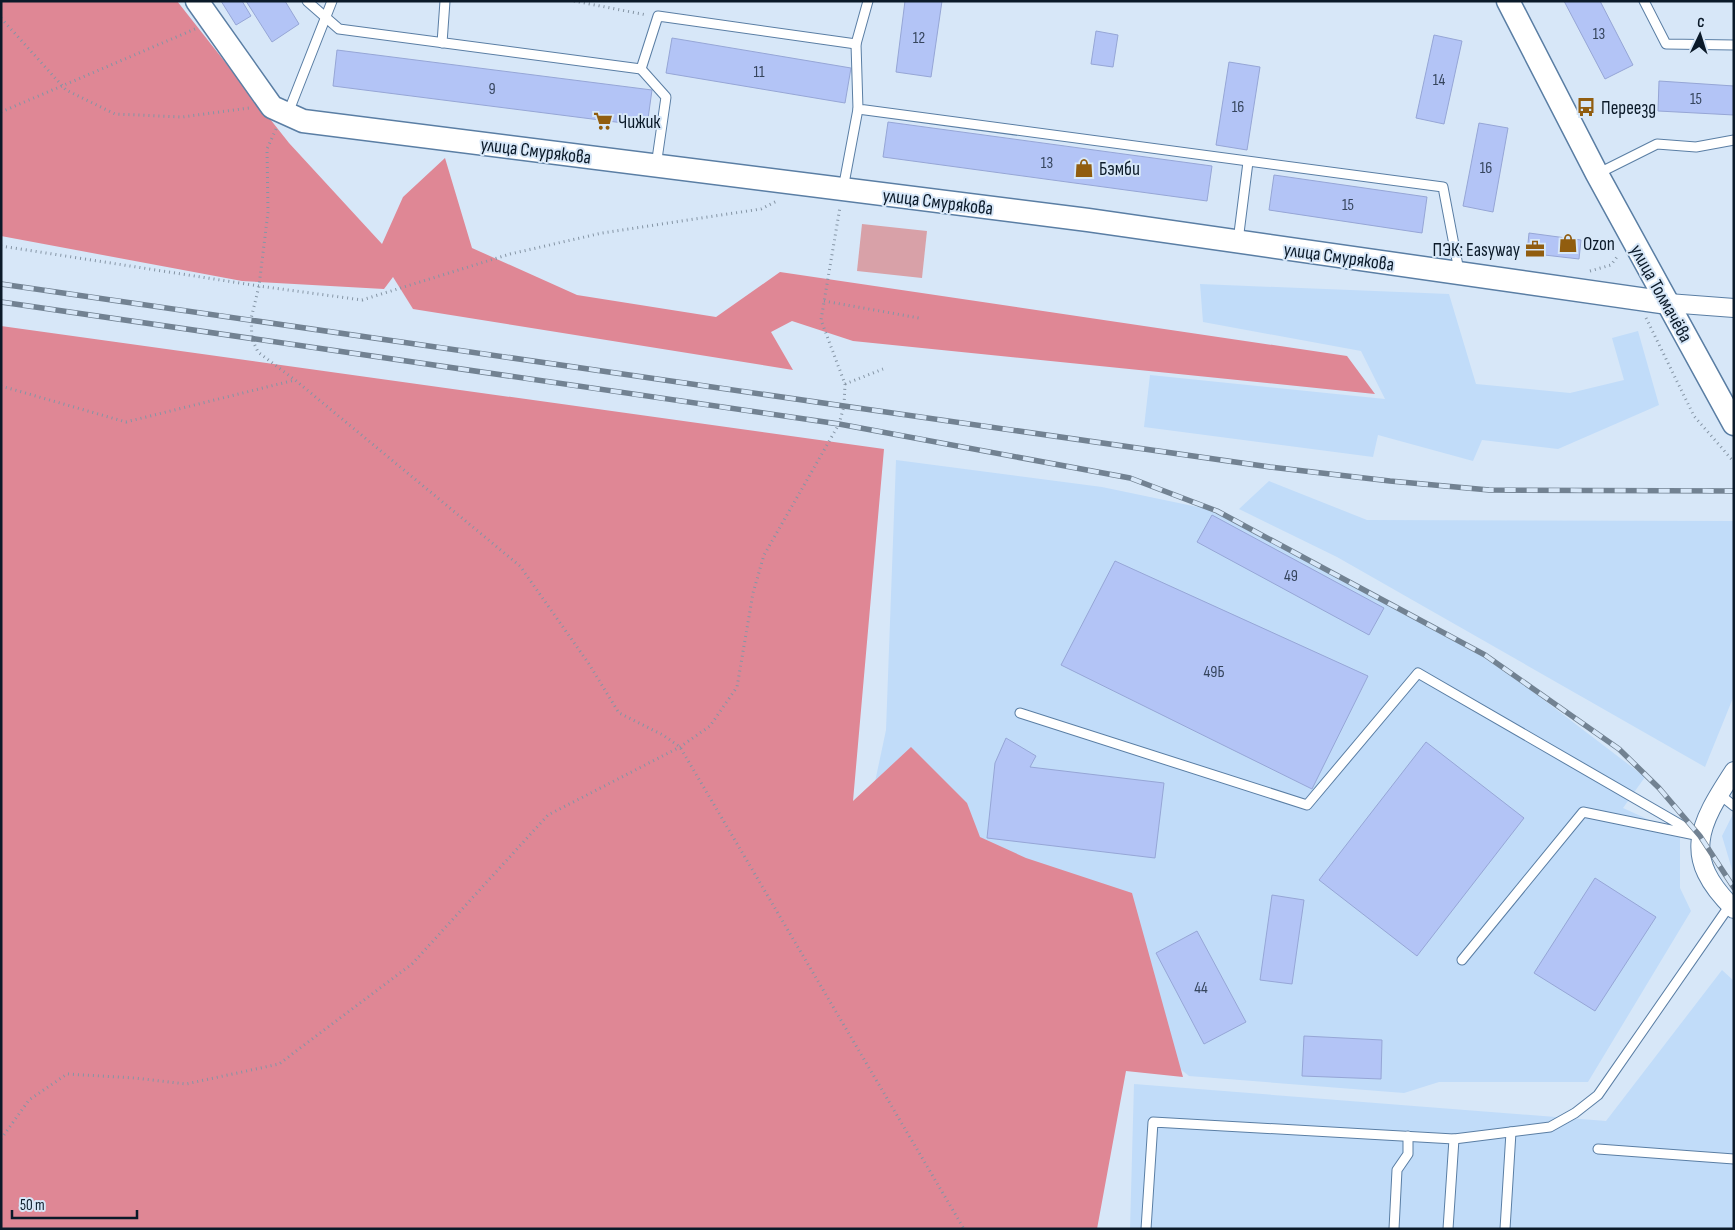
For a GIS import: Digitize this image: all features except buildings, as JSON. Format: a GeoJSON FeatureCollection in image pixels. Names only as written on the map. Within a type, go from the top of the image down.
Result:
{"type":"FeatureCollection","features":[{"type":"Feature","properties":{"kind":"street"},"geometry":{"type":"LineString","coordinates":[[197,1],[281,111]]}},
{"type":"Feature","properties":{"kind":"street","name":"улица Толмачёва"},"geometry":{"type":"LineString","coordinates":[[1508,1],[1597,174],[1734,424]]}},
{"type":"Feature","properties":{"kind":"street","name":"улица Смурякова"},"geometry":{"type":"LineString","coordinates":[[281,111],[303,120],[1238,241],[1668,303],[1734,308]]}},
{"type":"Feature","properties":{"kind":"street"},"geometry":{"type":"LineString","coordinates":[[1732,907],[1703,870],[1700,836],[1712,804],[1734,772]]}},
{"type":"Feature","properties":{"kind":"lane"},"geometry":{"type":"LineString","coordinates":[[307,1],[338,29],[642,69],[666,97],[656,166]]}},
{"type":"Feature","properties":{"kind":"lane"},"geometry":{"type":"LineString","coordinates":[[281,111],[332,1]]}},
{"type":"Feature","properties":{"kind":"lane"},"geometry":{"type":"LineString","coordinates":[[442,43],[445,1]]}},
{"type":"Feature","properties":{"kind":"lane"},"geometry":{"type":"LineString","coordinates":[[843,189],[858,109],[856,44],[868,1]]}},
{"type":"Feature","properties":{"kind":"lane"},"geometry":{"type":"LineString","coordinates":[[1644,1],[1666,44],[1734,44]]}},
{"type":"Feature","properties":{"kind":"lane"},"geometry":{"type":"LineString","coordinates":[[642,69],[658,16],[856,44]]}},
{"type":"Feature","properties":{"kind":"lane"},"geometry":{"type":"LineString","coordinates":[[858,109],[1443,187],[1459,272]]}},
{"type":"Feature","properties":{"kind":"lane"},"geometry":{"type":"LineString","coordinates":[[1597,174],[1656,144],[1696,147],[1734,140]]}},
{"type":"Feature","properties":{"kind":"lane"},"geometry":{"type":"LineString","coordinates":[[1238,241],[1248,162]]}},
{"type":"Feature","properties":{"kind":"lane"},"geometry":{"type":"LineString","coordinates":[[1020,713],[1307,805],[1418,673],[1700,836]]}},
{"type":"Feature","properties":{"kind":"lane"},"geometry":{"type":"LineString","coordinates":[[1719,794],[1734,806]]}},
{"type":"Feature","properties":{"kind":"lane"},"geometry":{"type":"LineString","coordinates":[[1462,960],[1583,812],[1700,836]]}},
{"type":"Feature","properties":{"kind":"lane"},"geometry":{"type":"LineString","coordinates":[[1146,1229],[1153,1122],[1454,1139],[1550,1127],[1575,1113],[1598,1096],[1732,907]]}},
{"type":"Feature","properties":{"kind":"lane"},"geometry":{"type":"LineString","coordinates":[[1506,1229],[1511,1132]]}},
{"type":"Feature","properties":{"kind":"lane"},"geometry":{"type":"LineString","coordinates":[[1394,1229],[1397,1170],[1408,1154],[1408,1136]]}},
{"type":"Feature","properties":{"kind":"lane"},"geometry":{"type":"LineString","coordinates":[[1448,1229],[1454,1139]]}},
{"type":"Feature","properties":{"kind":"lane"},"geometry":{"type":"LineString","coordinates":[[1598,1149],[1734,1160]]}},
{"type":"Feature","properties":{"kind":"path"},"geometry":{"type":"LineString","coordinates":[[574,1],[658,16]]}},
{"type":"Feature","properties":{"kind":"path"},"geometry":{"type":"LineString","coordinates":[[1,18],[62,86],[115,114],[182,116],[281,111],[267,149],[268,212],[259,286],[252,319],[252,339],[258,352],[296,380],[520,566],[589,664],[619,713],[680,747],[964,1229]]}},
{"type":"Feature","properties":{"kind":"path"},"geometry":{"type":"LineString","coordinates":[[1,112],[200,27]]}},
{"type":"Feature","properties":{"kind":"path"},"geometry":{"type":"LineString","coordinates":[[1,246],[362,300],[519,252],[602,233],[761,209],[808,185]]}},
{"type":"Feature","properties":{"kind":"path"},"geometry":{"type":"LineString","coordinates":[[1,1139],[30,1100],[67,1074],[135,1078],[186,1084],[279,1064],[412,964],[548,815],[680,747],[710,726],[737,687],[753,593],[764,555],[839,424],[844,406],[846,384],[821,320],[843,189]]}},
{"type":"Feature","properties":{"kind":"path"},"geometry":{"type":"LineString","coordinates":[[824,301],[919,318]]}},
{"type":"Feature","properties":{"kind":"path"},"geometry":{"type":"LineString","coordinates":[[1643,311],[1694,416],[1734,462]]}},
{"type":"Feature","properties":{"kind":"path"},"geometry":{"type":"LineString","coordinates":[[846,384],[883,370]]}},
{"type":"Feature","properties":{"kind":"path"},"geometry":{"type":"LineString","coordinates":[[1,386],[126,422],[296,380]]}},
{"type":"Feature","properties":{"kind":"shaded area"},"geometry":{"type":"Polygon","coordinates":[[[1,1],[177,1],[289,143],[382,244],[403,197],[445,158],[472,248],[577,295],[716,317],[780,272],[1347,356],[1375,394],[853,341],[792,321],[771,332],[793,370],[413,309],[393,277],[384,289],[242,281],[1,236],[1,1]]]}},
{"type":"Feature","properties":{"kind":"shaded area"},"geometry":{"type":"Polygon","coordinates":[[[862,224],[927,231],[922,278],[857,271],[862,224]]]}},
{"type":"Feature","properties":{"kind":"shaded area"},"geometry":{"type":"Polygon","coordinates":[[[1200,284],[1449,294],[1476,384],[1570,393],[1624,380],[1612,338],[1638,331],[1659,405],[1558,449],[1482,440],[1473,461],[1378,435],[1373,457],[1144,427],[1150,375],[1385,399],[1361,351],[1203,322],[1200,284]]]}},
{"type":"Feature","properties":{"kind":"shaded area"},"geometry":{"type":"Polygon","coordinates":[[[1,326],[884,449],[853,801],[911,747],[967,803],[980,837],[1026,858],[1132,893],[1183,1077],[1126,1071],[1097,1229],[1,1229],[1,326]]]}},
{"type":"Feature","properties":{"kind":"shaded area"},"geometry":{"type":"Polygon","coordinates":[[[896,460],[1102,487],[1217,511],[1485,655],[1645,777],[1623,808],[1680,834],[1680,888],[1691,911],[1588,1082],[1439,1082],[1404,1093],[1189,1076],[868,815],[886,730],[896,460]]]}},
{"type":"Feature","properties":{"kind":"shaded area"},"geometry":{"type":"Polygon","coordinates":[[[1269,481],[1367,520],[1734,521],[1733,698],[1705,767],[1337,557],[1239,509],[1269,481]]]}},
{"type":"Feature","properties":{"kind":"shaded area"},"geometry":{"type":"Polygon","coordinates":[[[1734,812],[1734,876],[1722,836],[1734,812]]]}},
{"type":"Feature","properties":{"kind":"shaded area"},"geometry":{"type":"Polygon","coordinates":[[[1722,970],[1734,981],[1734,1229],[1130,1229],[1134,1084],[1606,1121],[1722,970]]]}},
{"type":"Feature","properties":{"kind":"railway"},"geometry":{"type":"LineString","coordinates":[[1,284],[1270,467],[1489,490],[1734,491]]}},
{"type":"Feature","properties":{"kind":"railway"},"geometry":{"type":"LineString","coordinates":[[1,302],[839,424],[1130,478],[1217,511],[1485,655],[1619,749],[1659,788],[1700,836],[1734,888]]}},
{"type":"Feature","properties":{"kind":"place","name":"Переезд"},"geometry":{"type":"Point","coordinates":[1586,107]}},
{"type":"Feature","properties":{"kind":"place","name":"Чижик"},"geometry":{"type":"Point","coordinates":[603,121]}},
{"type":"Feature","properties":{"kind":"place","name":"Бэмби"},"geometry":{"type":"Point","coordinates":[1084,168]}},
{"type":"Feature","properties":{"kind":"place","name":"Ozon"},"geometry":{"type":"Point","coordinates":[1568,243]}},
{"type":"Feature","properties":{"kind":"place","name":"ПЭК: Easyway"},"geometry":{"type":"Point","coordinates":[1535,249]}}]}
